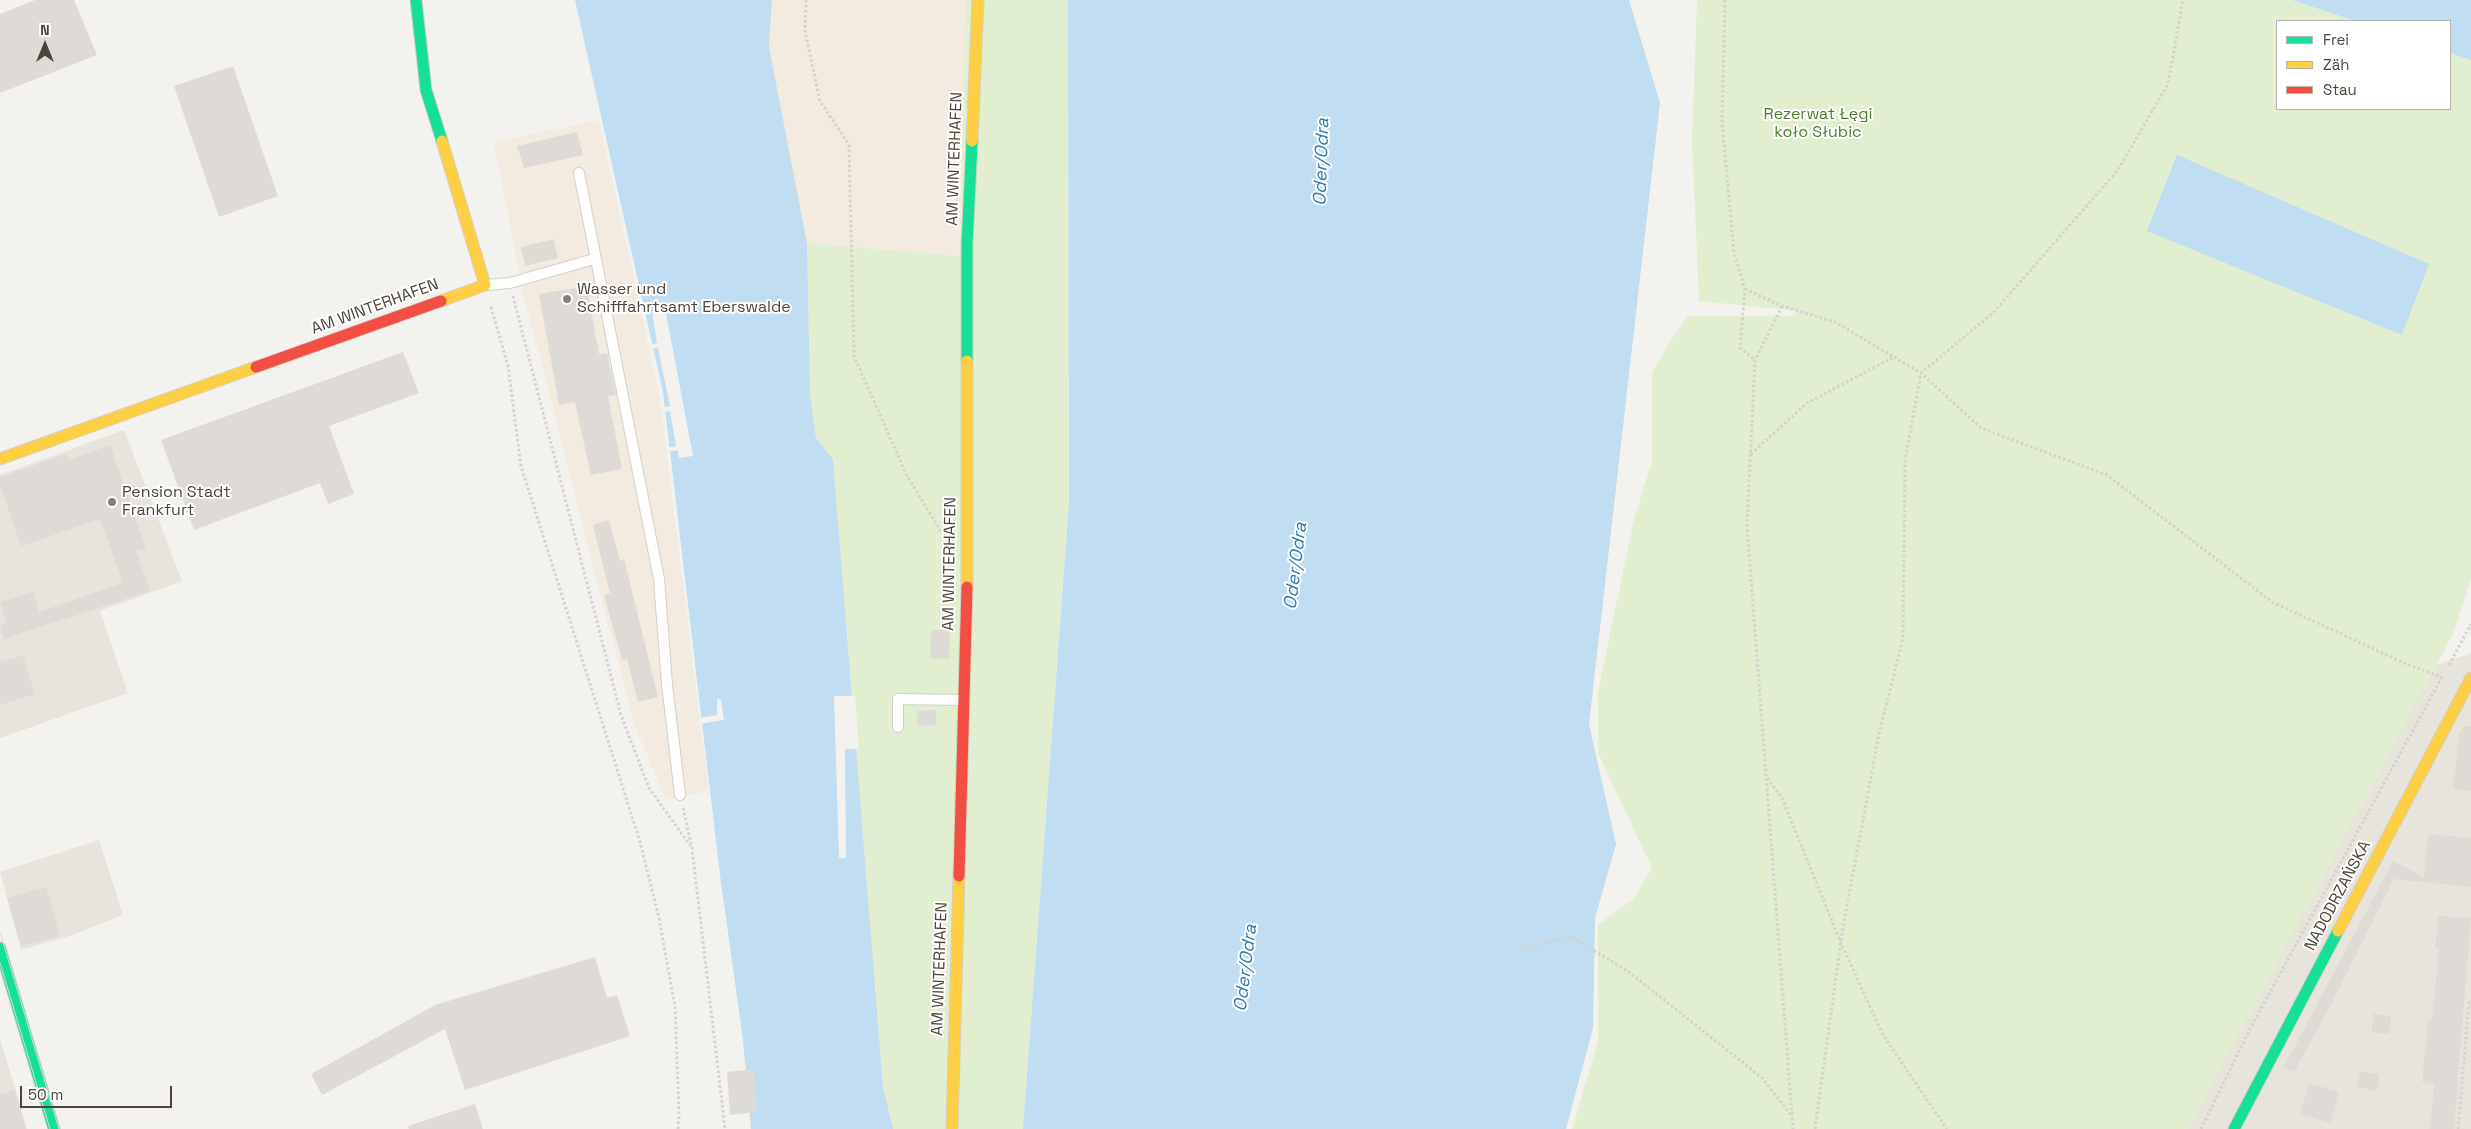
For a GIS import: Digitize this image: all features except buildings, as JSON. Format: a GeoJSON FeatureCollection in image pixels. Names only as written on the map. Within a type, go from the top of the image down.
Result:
{"type":"FeatureCollection","features":[{"type":"Feature","properties":{"kind":"street"},"geometry":{"type":"LineString","coordinates":[[416,0],[426,90],[484,285]]}},
{"type":"Feature","properties":{"kind":"street","name":"AM WINTERHAFEN"},"geometry":{"type":"LineString","coordinates":[[952,1129],[967,574],[967,244],[978,0]]}},
{"type":"Feature","properties":{"kind":"street","name":"AM WINTERHAFEN"},"geometry":{"type":"LineString","coordinates":[[0,459],[484,285]]}},
{"type":"Feature","properties":{"kind":"street","name":"NADODRZAŃSKA"},"geometry":{"type":"LineString","coordinates":[[2234,1129],[2471,678]]}},
{"type":"Feature","properties":{"kind":"street"},"geometry":{"type":"LineString","coordinates":[[0,948],[54,1129]]}},
{"type":"Feature","properties":{"kind":"lane"},"geometry":{"type":"LineString","coordinates":[[578,172],[659,579],[667,684],[680,795]]}},
{"type":"Feature","properties":{"kind":"lane"},"geometry":{"type":"LineString","coordinates":[[484,285],[510,283],[594,259]]}},
{"type":"Feature","properties":{"kind":"lane"},"geometry":{"type":"LineString","coordinates":[[898,727],[898,699],[964,700]]}},
{"type":"Feature","properties":{"kind":"path"},"geometry":{"type":"LineString","coordinates":[[806,0],[806,31],[820,101],[849,145],[854,356],[907,476],[947,542]]}},
{"type":"Feature","properties":{"kind":"path"},"geometry":{"type":"LineString","coordinates":[[1725,0],[1722,122],[1734,253],[1745,289],[1740,348],[1755,360]]}},
{"type":"Feature","properties":{"kind":"path"},"geometry":{"type":"LineString","coordinates":[[1814,1129],[1840,943],[1878,734],[1903,638],[1905,461],[1921,373],[1994,312],[2118,170],[2168,84],[2183,0]]}},
{"type":"Feature","properties":{"kind":"path"},"geometry":{"type":"LineString","coordinates":[[510,283],[621,715],[650,788],[692,848]]}},
{"type":"Feature","properties":{"kind":"path"},"geometry":{"type":"LineString","coordinates":[[484,285],[508,366],[522,466],[640,842],[659,918],[674,1007],[679,1112],[678,1129]]}},
{"type":"Feature","properties":{"kind":"path"},"geometry":{"type":"LineString","coordinates":[[1745,289],[1782,306],[1834,322],[1894,357],[1921,373],[1981,428],[2107,475],[2272,602],[2404,663],[2442,677]]}},
{"type":"Feature","properties":{"kind":"path"},"geometry":{"type":"LineString","coordinates":[[1782,306],[1755,360],[1747,526],[1794,1129]]}},
{"type":"Feature","properties":{"kind":"path"},"geometry":{"type":"LineString","coordinates":[[1750,454],[1807,403],[1894,357]]}},
{"type":"Feature","properties":{"kind":"path"},"geometry":{"type":"LineString","coordinates":[[2201,1129],[2251,1027],[2471,624]]}},
{"type":"Feature","properties":{"kind":"path"},"geometry":{"type":"LineString","coordinates":[[1767,778],[1781,796],[1840,943],[1883,1035],[1947,1129]]}},
{"type":"Feature","properties":{"kind":"path"},"geometry":{"type":"LineString","coordinates":[[680,795],[692,848],[725,1129]]}},
{"type":"Feature","properties":{"kind":"path"},"geometry":{"type":"LineString","coordinates":[[1520,950],[1570,936],[1629,972],[1762,1078],[1793,1117]]}},
{"type":"Feature","properties":{"kind":"path"},"geometry":{"type":"LineString","coordinates":[[2458,1129],[2469,1000]]}},
{"type":"Feature","properties":{"kind":"shaded area"},"geometry":{"type":"Polygon","coordinates":[[[772,0],[965,0],[961,256],[807,243],[769,47],[772,0]]]}},
{"type":"Feature","properties":{"kind":"shaded area"},"geometry":{"type":"Polygon","coordinates":[[[599,120],[659,394],[709,791],[666,800],[633,721],[523,293],[494,142],[599,120]]]}},
{"type":"Feature","properties":{"kind":"shaded area"},"geometry":{"type":"Polygon","coordinates":[[[124,430],[182,581],[100,611],[128,693],[0,738],[0,475],[124,430]]]}},
{"type":"Feature","properties":{"kind":"shaded area"},"geometry":{"type":"Polygon","coordinates":[[[2471,653],[2471,1129],[2187,1129],[2436,665],[2471,653]]]}},
{"type":"Feature","properties":{"kind":"shaded area"},"geometry":{"type":"Polygon","coordinates":[[[99,840],[123,915],[64,938],[21,950],[0,872],[99,840]]]}},
{"type":"Feature","properties":{"kind":"shaded area"},"geometry":{"type":"Polygon","coordinates":[[[0,1038],[27,1129],[0,1129],[0,1038]]]}},
{"type":"Feature","properties":{"kind":"green space"},"geometry":{"type":"Polygon","coordinates":[[[965,0],[1068,0],[1069,503],[1023,1129],[893,1129],[883,1086],[833,459],[816,438],[810,393],[807,243],[961,256],[965,0]]]}},
{"type":"Feature","properties":{"kind":"green space","name":"Rezerwat Łęgi koło Słubic"},"geometry":{"type":"Polygon","coordinates":[[[1697,0],[2292,0],[2352,20],[2276,20],[2276,110],[2451,110],[2451,53],[2471,60],[2471,579],[2453,634],[2188,1129],[1572,1129],[1598,1041],[1598,925],[1634,898],[1652,868],[1598,753],[1598,692],[1634,519],[1652,461],[1652,373],[1669,343],[1688,316],[1793,316],[1799,311],[1699,301],[1692,143],[1697,0]]]}},
{"type":"Feature","properties":{"kind":"water"},"geometry":{"type":"Polygon","coordinates":[[[575,0],[772,0],[769,47],[807,243],[810,393],[816,438],[833,459],[883,1086],[893,1129],[751,1129],[743,1040],[720,875],[663,392],[575,0]]]}},
{"type":"Feature","properties":{"kind":"water","name":"Oder/Odra"},"geometry":{"type":"Polygon","coordinates":[[[1068,0],[1629,0],[1660,103],[1589,724],[1616,844],[1595,918],[1593,1028],[1566,1129],[1023,1129],[1069,503],[1068,0]]]}},
{"type":"Feature","properties":{"kind":"water"},"geometry":{"type":"Polygon","coordinates":[[[2292,0],[2471,0],[2471,60],[2451,53],[2451,20],[2352,20],[2292,0]]]}},
{"type":"Feature","properties":{"kind":"water"},"geometry":{"type":"Polygon","coordinates":[[[2177,155],[2429,264],[2402,335],[2147,231],[2177,155]]]}},
{"type":"Feature","properties":{"kind":"pier"},"geometry":{"type":"Polygon","coordinates":[[[665,308],[693,456],[679,458],[678,450],[667,452],[667,448],[676,446],[670,411],[662,413],[662,408],[670,406],[658,348],[650,349],[649,345],[657,343],[652,311],[665,308]]]}},
{"type":"Feature","properties":{"kind":"pier"},"geometry":{"type":"Polygon","coordinates":[[[834,696],[855,696],[859,749],[845,749],[846,858],[839,858],[834,696]]]}},
{"type":"Feature","properties":{"kind":"pier"},"geometry":{"type":"Polygon","coordinates":[[[717,699],[721,699],[724,720],[699,724],[699,718],[717,715],[717,699]]]}},
{"type":"Feature","properties":{"kind":"tram line"},"geometry":{"type":"LineString","coordinates":[[0,932],[59,1129]]}},
{"type":"Feature","properties":{"kind":"tram line"},"geometry":{"type":"LineString","coordinates":[[0,963],[50,1129]]}},
{"type":"Feature","properties":{"kind":"traffic: fast"},"geometry":{"type":"LineString","coordinates":[[416,0],[426,90],[442,141]]}},
{"type":"Feature","properties":{"kind":"traffic: fast"},"geometry":{"type":"LineString","coordinates":[[967,361],[967,244],[972,141]]}},
{"type":"Feature","properties":{"kind":"traffic: fast"},"geometry":{"type":"LineString","coordinates":[[2234,1129],[2338,931]]}},
{"type":"Feature","properties":{"kind":"traffic: fast"},"geometry":{"type":"LineString","coordinates":[[0,948],[54,1129]]}},
{"type":"Feature","properties":{"kind":"traffic: slow"},"geometry":{"type":"LineString","coordinates":[[972,141],[978,0]]}},
{"type":"Feature","properties":{"kind":"traffic: slow"},"geometry":{"type":"LineString","coordinates":[[441,301],[485,285],[442,141]]}},
{"type":"Feature","properties":{"kind":"traffic: slow"},"geometry":{"type":"LineString","coordinates":[[967,361],[967,587]]}},
{"type":"Feature","properties":{"kind":"traffic: slow"},"geometry":{"type":"LineString","coordinates":[[0,459],[256,367]]}},
{"type":"Feature","properties":{"kind":"traffic: slow"},"geometry":{"type":"LineString","coordinates":[[2338,931],[2471,678]]}},
{"type":"Feature","properties":{"kind":"traffic: slow"},"geometry":{"type":"LineString","coordinates":[[952,1129],[959,876]]}},
{"type":"Feature","properties":{"kind":"traffic: jam"},"geometry":{"type":"LineString","coordinates":[[256,367],[441,301]]}},
{"type":"Feature","properties":{"kind":"traffic: jam"},"geometry":{"type":"LineString","coordinates":[[959,876],[967,587]]}},
{"type":"Feature","properties":{"kind":"place","name":"Wasser und Schifffahrtsamt Eberswalde"},"geometry":{"type":"Point","coordinates":[567,299]}},
{"type":"Feature","properties":{"kind":"place","name":"Pension Stadt Frankfurt"},"geometry":{"type":"Point","coordinates":[112,502]}}]}
